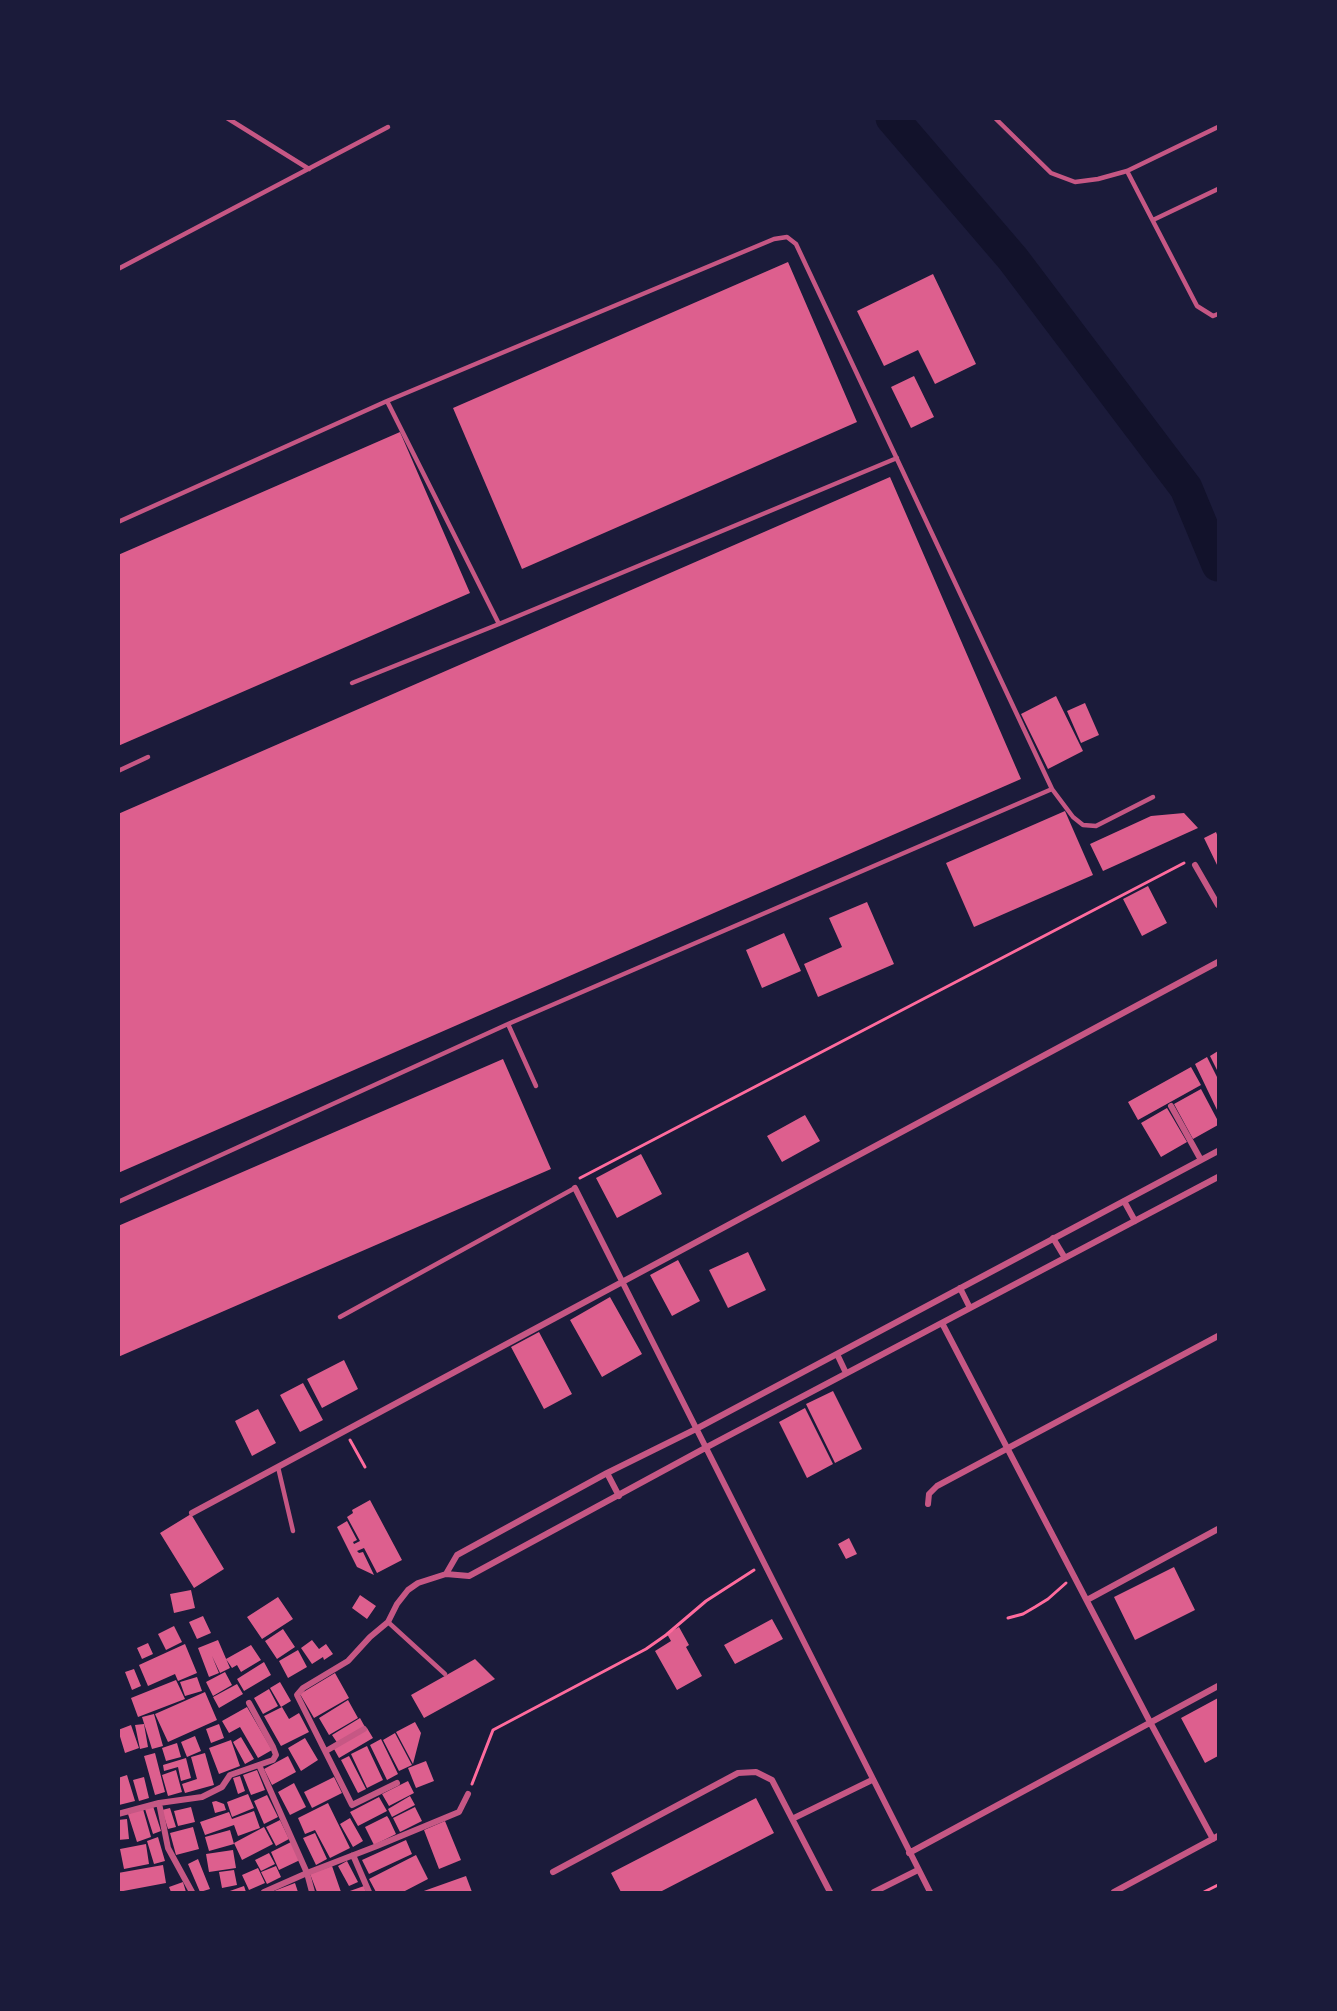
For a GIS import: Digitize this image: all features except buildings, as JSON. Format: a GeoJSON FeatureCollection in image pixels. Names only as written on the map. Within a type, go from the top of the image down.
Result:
{"type":"FeatureCollection","features":[{"type":"Feature","properties":{"kind":"street"},"geometry":{"type":"LineString","coordinates":[[1195,866],[1218,905]]}},
{"type":"Feature","properties":{"kind":"street"},"geometry":{"type":"LineString","coordinates":[[192,1513],[1218,962]]}},
{"type":"Feature","properties":{"kind":"street"},"geometry":{"type":"LineString","coordinates":[[1172,1106],[1201,1160]]}},
{"type":"Feature","properties":{"kind":"street"},"geometry":{"type":"LineString","coordinates":[[446,1575],[457,1556],[607,1473],[837,1354],[1218,1151]]}},
{"type":"Feature","properties":{"kind":"street"},"geometry":{"type":"LineString","coordinates":[[397,1783],[352,1804],[297,1695],[348,1661],[370,1637],[388,1622],[397,1604],[408,1590],[418,1583],[446,1575],[469,1576],[707,1447],[1218,1177]]}},
{"type":"Feature","properties":{"kind":"street"},"geometry":{"type":"LineString","coordinates":[[575,1188],[930,1893]]}},
{"type":"Feature","properties":{"kind":"street"},"geometry":{"type":"LineString","coordinates":[[1124,1201],[1135,1221]]}},
{"type":"Feature","properties":{"kind":"street"},"geometry":{"type":"LineString","coordinates":[[1053,1238],[1065,1258]]}},
{"type":"Feature","properties":{"kind":"street"},"geometry":{"type":"LineString","coordinates":[[960,1288],[970,1308]]}},
{"type":"Feature","properties":{"kind":"street"},"geometry":{"type":"LineString","coordinates":[[942,1323],[1150,1722],[1216,1837],[1114,1893]]}},
{"type":"Feature","properties":{"kind":"street"},"geometry":{"type":"LineString","coordinates":[[928,1504],[929,1494],[937,1486],[1218,1336]]}},
{"type":"Feature","properties":{"kind":"street"},"geometry":{"type":"LineString","coordinates":[[837,1354],[846,1373]]}},
{"type":"Feature","properties":{"kind":"street"},"geometry":{"type":"LineString","coordinates":[[607,1473],[620,1496]]}},
{"type":"Feature","properties":{"kind":"street"},"geometry":{"type":"LineString","coordinates":[[1087,1600],[1218,1529]]}},
{"type":"Feature","properties":{"kind":"street"},"geometry":{"type":"LineString","coordinates":[[909,1853],[1218,1686]]}},
{"type":"Feature","properties":{"kind":"street"},"geometry":{"type":"LineString","coordinates":[[118,1814],[159,1803],[202,1797],[222,1787],[230,1775],[273,1760],[276,1755],[273,1747],[249,1704]]}},
{"type":"Feature","properties":{"kind":"street"},"geometry":{"type":"LineString","coordinates":[[326,1751],[364,1728]]}},
{"type":"Feature","properties":{"kind":"street"},"geometry":{"type":"LineString","coordinates":[[259,1765],[307,1873],[312,1893]]}},
{"type":"Feature","properties":{"kind":"street"},"geometry":{"type":"LineString","coordinates":[[553,1872],[738,1773],[756,1772],[772,1780],[830,1893]]}},
{"type":"Feature","properties":{"kind":"street"},"geometry":{"type":"LineString","coordinates":[[792,1818],[872,1780]]}},
{"type":"Feature","properties":{"kind":"street"},"geometry":{"type":"LineString","coordinates":[[264,1893],[307,1873],[459,1812],[468,1794]]}},
{"type":"Feature","properties":{"kind":"street"},"geometry":{"type":"LineString","coordinates":[[159,1803],[168,1848],[192,1893]]}},
{"type":"Feature","properties":{"kind":"street"},"geometry":{"type":"LineString","coordinates":[[353,1855],[369,1893]]}},
{"type":"Feature","properties":{"kind":"street"},"geometry":{"type":"LineString","coordinates":[[874,1893],[918,1870]]}},
{"type":"Feature","properties":{"kind":"lane"},"geometry":{"type":"LineString","coordinates":[[226,118],[309,169]]}},
{"type":"Feature","properties":{"kind":"lane"},"geometry":{"type":"LineString","coordinates":[[996,118],[1051,173],[1075,182],[1128,171],[1218,127]]}},
{"type":"Feature","properties":{"kind":"lane"},"geometry":{"type":"LineString","coordinates":[[118,269],[388,127]]}},
{"type":"Feature","properties":{"kind":"lane"},"geometry":{"type":"LineString","coordinates":[[1128,171],[1197,306],[1213,316],[1218,314]]}},
{"type":"Feature","properties":{"kind":"lane"},"geometry":{"type":"LineString","coordinates":[[1153,219],[1218,189]]}},
{"type":"Feature","properties":{"kind":"lane"},"geometry":{"type":"LineString","coordinates":[[118,522],[387,401],[774,239],[787,237],[796,244],[1052,789],[1083,825],[1096,826],[1153,797]]}},
{"type":"Feature","properties":{"kind":"lane"},"geometry":{"type":"LineString","coordinates":[[387,401],[499,624]]}},
{"type":"Feature","properties":{"kind":"lane"},"geometry":{"type":"LineString","coordinates":[[352,683],[897,458]]}},
{"type":"Feature","properties":{"kind":"lane"},"geometry":{"type":"LineString","coordinates":[[118,771],[148,757]]}},
{"type":"Feature","properties":{"kind":"lane"},"geometry":{"type":"LineString","coordinates":[[118,1202],[508,1024],[1052,789]]}},
{"type":"Feature","properties":{"kind":"lane"},"geometry":{"type":"LineString","coordinates":[[508,1024],[536,1086]]}},
{"type":"Feature","properties":{"kind":"lane"},"geometry":{"type":"LineString","coordinates":[[340,1317],[575,1188]]}},
{"type":"Feature","properties":{"kind":"lane"},"geometry":{"type":"LineString","coordinates":[[278,1467],[293,1531]]}},
{"type":"Feature","properties":{"kind":"lane"},"geometry":{"type":"LineString","coordinates":[[388,1622],[445,1674]]}},
{"type":"Feature","properties":{"kind":"path"},"geometry":{"type":"LineString","coordinates":[[575,1188],[574,1184],[577,1180],[1187,861],[1192,862],[1195,866]]}},
{"type":"Feature","properties":{"kind":"path"},"geometry":{"type":"LineString","coordinates":[[345,1431],[365,1467]]}},
{"type":"Feature","properties":{"kind":"path"},"geometry":{"type":"LineString","coordinates":[[468,1794],[493,1730],[646,1649],[706,1601],[763,1565]]}},
{"type":"Feature","properties":{"kind":"path"},"geometry":{"type":"LineString","coordinates":[[1008,1618],[1023,1614],[1048,1599],[1074,1576]]}},
{"type":"Feature","properties":{"kind":"path"},"geometry":{"type":"LineString","coordinates":[[1204,1893],[1218,1885]]}},
{"type":"Feature","properties":{"kind":"waterway"},"geometry":{"type":"LineString","coordinates":[[892,118],[1013,259],[1186,488],[1218,565]]}}]}
